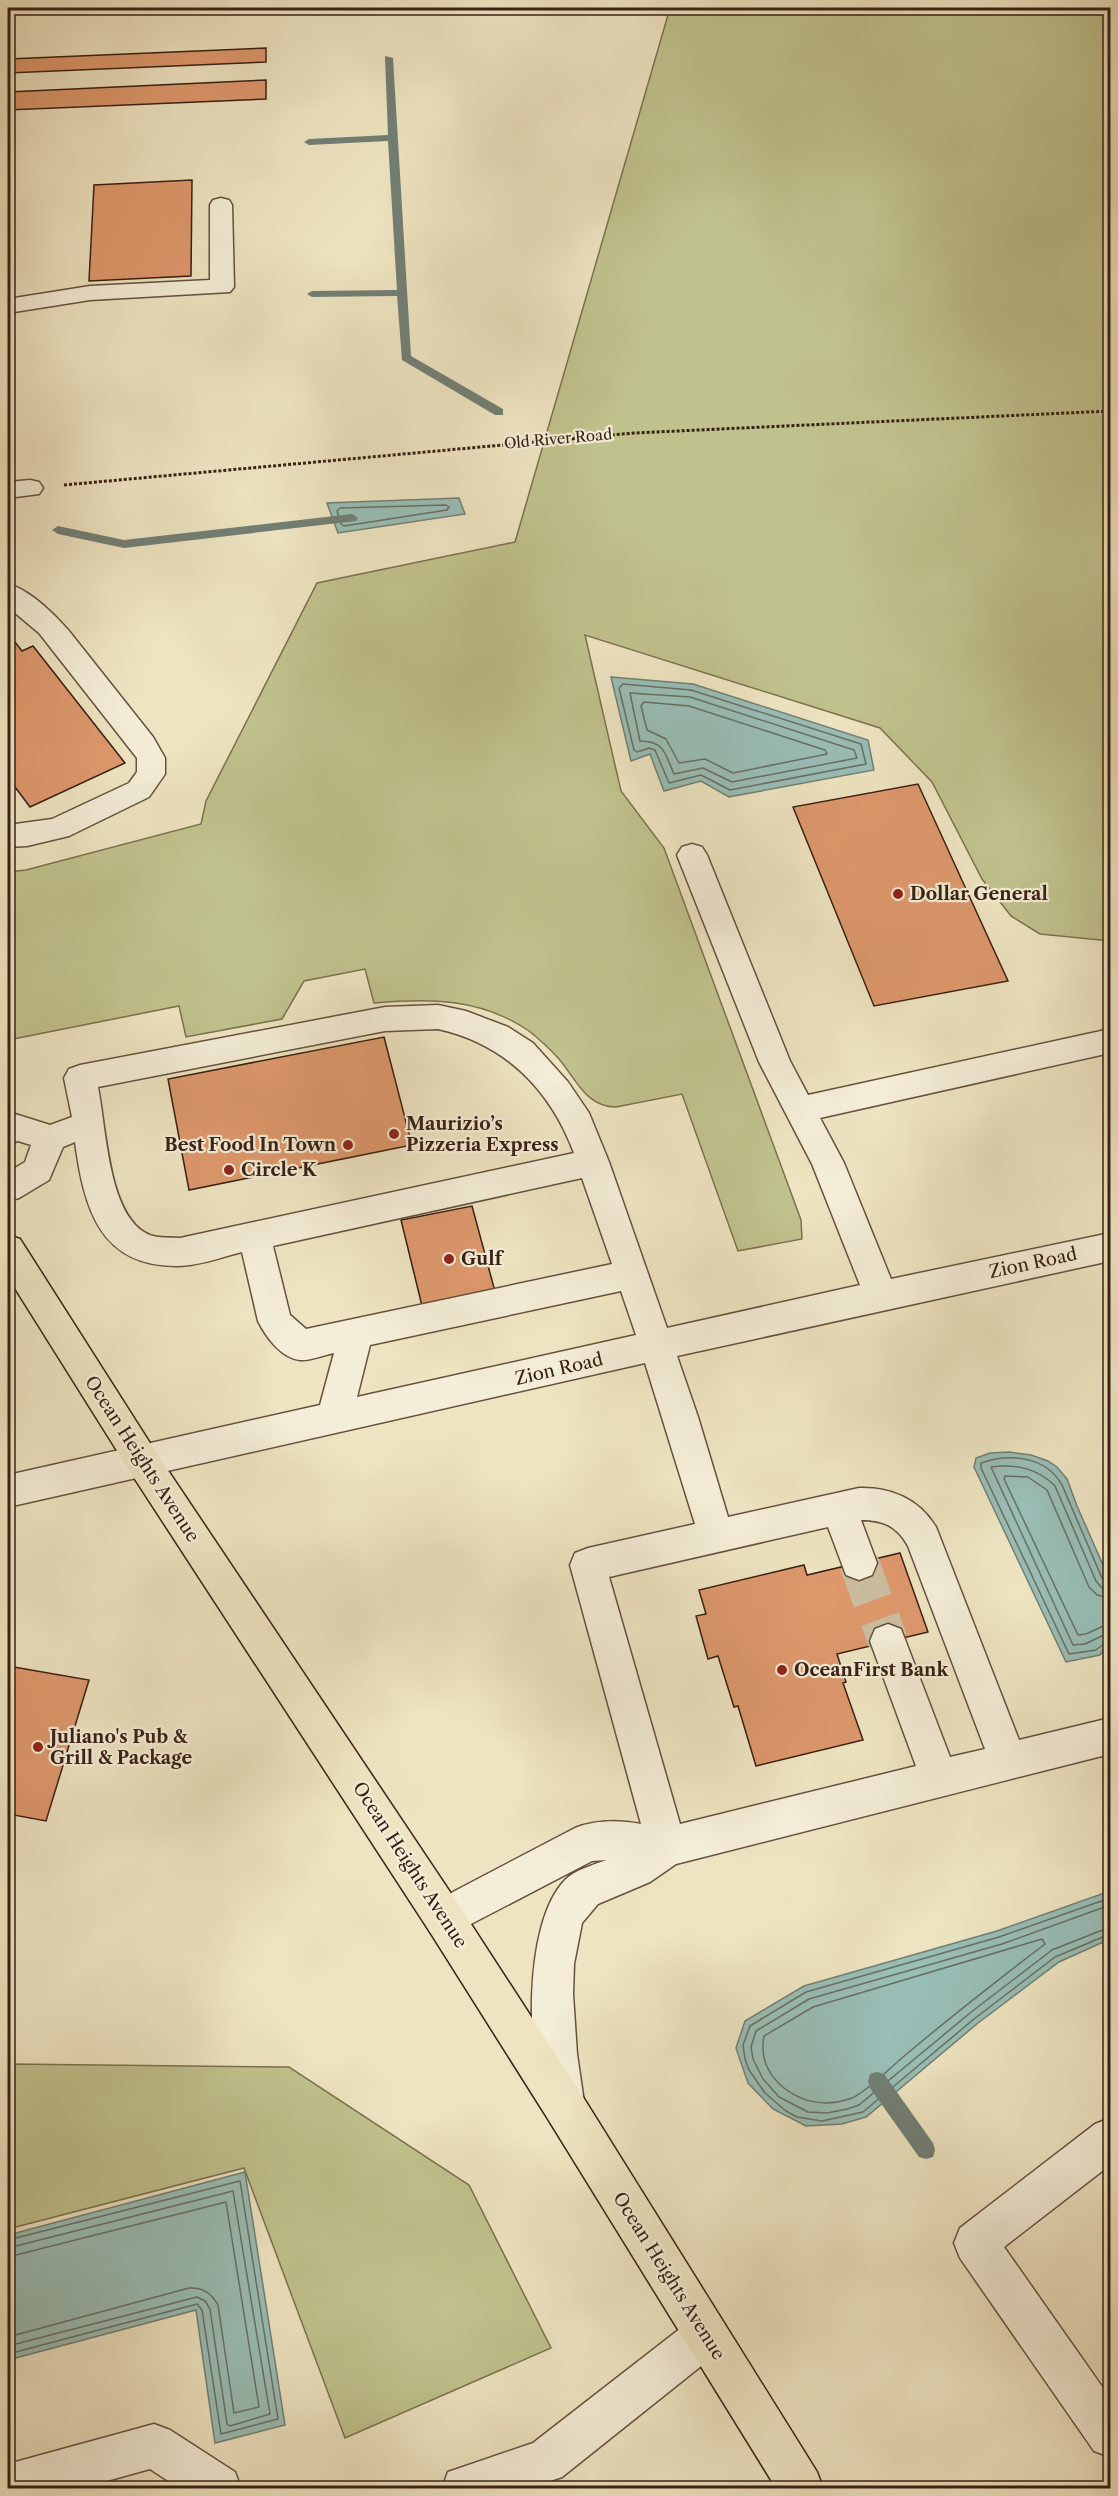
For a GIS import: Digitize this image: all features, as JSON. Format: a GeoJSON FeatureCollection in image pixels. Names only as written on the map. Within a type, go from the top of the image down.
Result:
{"type":"FeatureCollection","features":[{"type":"Feature","properties":{"kind":"main road","name":"Ocean Heights Avenue"},"geometry":{"type":"LineString","coordinates":[[8,1249],[143,1462],[444,1918],[563,2104],[801,2488]]}},
{"type":"Feature","properties":{"kind":"street"},"geometry":{"type":"LineString","coordinates":[[8,306],[90,293],[222,287],[221,205]]}},
{"type":"Feature","properties":{"kind":"street"},"geometry":{"type":"LineString","coordinates":[[8,593],[49,626],[59,638],[143,744],[151,758],[152,774],[139,790],[59,828],[27,835],[8,836]]}},
{"type":"Feature","properties":{"kind":"street"},"geometry":{"type":"LineString","coordinates":[[692,855],[775,1062],[828,1163],[881,1295]]}},
{"type":"Feature","properties":{"kind":"street"},"geometry":{"type":"LineString","coordinates":[[593,1162],[180,1252],[147,1251],[135,1245],[120,1232],[105,1207],[99,1189],[80,1078],[385,1019],[438,1017],[466,1023],[497,1036],[522,1052],[557,1091],[578,1122],[593,1162],[633,1274],[681,1417],[716,1536]]}},
{"type":"Feature","properties":{"kind":"street"},"geometry":{"type":"LineString","coordinates":[[801,1109],[1110,1041]]}},
{"type":"Feature","properties":{"kind":"street"},"geometry":{"type":"LineString","coordinates":[[8,1131],[15,1127],[50,1138],[88,1124]]}},
{"type":"Feature","properties":{"kind":"street"},"geometry":{"type":"LineString","coordinates":[[8,1188],[38,1171],[50,1138]]}},
{"type":"Feature","properties":{"kind":"street"},"geometry":{"type":"LineString","coordinates":[[254,1235],[275,1320],[287,1335],[301,1345],[633,1274]]}},
{"type":"Feature","properties":{"kind":"street","name":"Zion Road"},"geometry":{"type":"LineString","coordinates":[[8,1491],[881,1295],[1110,1248]]}},
{"type":"Feature","properties":{"kind":"street"},"geometry":{"type":"LineString","coordinates":[[334,1419],[356,1334]]}},
{"type":"Feature","properties":{"kind":"street"},"geometry":{"type":"LineString","coordinates":[[667,1847],[588,1565],[839,1508],[870,1503],[898,1509],[913,1521],[923,1539],[1008,1760]]}},
{"type":"Feature","properties":{"kind":"street"},"geometry":{"type":"LineString","coordinates":[[839,1508],[859,1563]]}},
{"type":"Feature","properties":{"kind":"street"},"geometry":{"type":"LineString","coordinates":[[888,1641],[939,1778]]}},
{"type":"Feature","properties":{"kind":"street"},"geometry":{"type":"LineString","coordinates":[[563,2104],[555,2029],[553,1970],[559,1935],[568,1906],[579,1894],[602,1881],[633,1870],[667,1847],[1110,1736]]}},
{"type":"Feature","properties":{"kind":"street"},"geometry":{"type":"LineString","coordinates":[[444,1918],[589,1842],[623,1840],[667,1847]]}},
{"type":"Feature","properties":{"kind":"street"},"geometry":{"type":"LineString","coordinates":[[1110,2139],[975,2243],[1110,2435]]}},
{"type":"Feature","properties":{"kind":"street"},"geometry":{"type":"LineString","coordinates":[[464,2488],[546,2461],[705,2336]]}},
{"type":"Feature","properties":{"kind":"street"},"geometry":{"type":"LineString","coordinates":[[8,2486],[154,2446],[219,2488]]}},
{"type":"Feature","properties":{"kind":"path","name":"Old River Road"},"geometry":{"type":"LineString","coordinates":[[19,489],[634,433],[1110,411]]}},
{"type":"Feature","properties":{"kind":"green space"},"geometry":{"type":"Polygon","coordinates":[[[670,8],[1110,8],[1110,941],[1040,934],[1011,916],[982,879],[932,782],[880,728],[585,635],[621,791],[664,848],[801,1220],[802,1239],[738,1251],[682,1094],[616,1107],[606,1106],[589,1097],[548,1048],[529,1031],[511,1020],[473,1006],[454,1003],[415,1001],[374,1003],[365,969],[304,981],[282,1019],[186,1037],[179,1006],[8,1040],[8,872],[26,870],[201,824],[206,801],[317,583],[515,542],[670,8]]]}},
{"type":"Feature","properties":{"kind":"green space"},"geometry":{"type":"Polygon","coordinates":[[[8,2064],[289,2067],[469,2185],[551,2348],[345,2438],[244,2168],[8,2229],[8,2064]]]}},
{"type":"Feature","properties":{"kind":"water"},"geometry":{"type":"Polygon","coordinates":[[[459,498],[465,514],[338,533],[327,503],[459,498]]]}},
{"type":"Feature","properties":{"kind":"water"},"geometry":{"type":"Polygon","coordinates":[[[611,677],[693,684],[868,740],[874,770],[729,797],[701,781],[664,791],[650,754],[631,761],[611,677]]]}},
{"type":"Feature","properties":{"kind":"water"},"geometry":{"type":"Polygon","coordinates":[[[1009,1452],[1031,1455],[1048,1461],[1057,1467],[1067,1479],[1110,1581],[1110,1642],[1100,1655],[1066,1662],[974,1467],[976,1458],[990,1453],[1009,1452]]]}},
{"type":"Feature","properties":{"kind":"water"},"geometry":{"type":"Polygon","coordinates":[[[1110,1891],[1110,1939],[1059,1962],[978,2023],[866,2117],[842,2124],[806,2126],[773,2109],[748,2083],[736,2048],[745,2021],[804,1986],[997,1931],[1110,1891]]]}},
{"type":"Feature","properties":{"kind":"water"},"geometry":{"type":"Polygon","coordinates":[[[245,2172],[285,2425],[215,2443],[196,2310],[8,2360],[8,2235],[245,2172]]]}},
{"type":"Feature","properties":{"kind":"building"},"geometry":{"type":"Polygon","coordinates":[[[266,48],[266,62],[8,73],[8,59],[266,48]]]}},
{"type":"Feature","properties":{"kind":"building"},"geometry":{"type":"Polygon","coordinates":[[[266,80],[266,99],[8,110],[8,92],[266,80]]]}},
{"type":"Feature","properties":{"kind":"building"},"geometry":{"type":"Polygon","coordinates":[[[192,180],[191,276],[89,281],[94,185],[192,180]]]}},
{"type":"Feature","properties":{"kind":"building"},"geometry":{"type":"Polygon","coordinates":[[[8,633],[22,651],[33,646],[125,763],[30,807],[12,783],[8,785],[8,633]]]}},
{"type":"Feature","properties":{"kind":"building","name":"Dollar General"},"geometry":{"type":"Polygon","coordinates":[[[918,784],[1008,981],[874,1006],[793,807],[918,784]]]}},
{"type":"Feature","properties":{"kind":"building"},"geometry":{"type":"Polygon","coordinates":[[[384,1037],[412,1145],[189,1190],[168,1079],[384,1037]]]}},
{"type":"Feature","properties":{"kind":"building","name":"Gulf"},"geometry":{"type":"Polygon","coordinates":[[[472,1206],[497,1299],[424,1314],[401,1220],[472,1206]]]}},
{"type":"Feature","properties":{"kind":"building","name":"OceanFirst Bank"},"geometry":{"type":"Polygon","coordinates":[[[900,1553],[928,1632],[837,1654],[846,1682],[843,1683],[863,1740],[756,1766],[738,1706],[734,1707],[718,1656],[708,1659],[696,1616],[706,1614],[699,1590],[804,1565],[807,1575],[900,1553]]]}},
{"type":"Feature","properties":{"kind":"building","name":"Juliano's Pub & Grill & Package"},"geometry":{"type":"Polygon","coordinates":[[[8,1666],[89,1680],[46,1821],[8,1814],[8,1666]]]}},
{"type":"Feature","properties":{"kind":"waterway"},"geometry":{"type":"LineString","coordinates":[[388,58],[393,138]]}},
{"type":"Feature","properties":{"kind":"waterway"},"geometry":{"type":"LineString","coordinates":[[309,142],[393,138]]}},
{"type":"Feature","properties":{"kind":"waterway"},"geometry":{"type":"LineString","coordinates":[[393,138],[406,358],[499,412]]}},
{"type":"Feature","properties":{"kind":"waterway"},"geometry":{"type":"LineString","coordinates":[[312,294],[402,293]]}},
{"type":"Feature","properties":{"kind":"waterway"},"geometry":{"type":"LineString","coordinates":[[58,530],[124,544],[352,518]]}},
{"type":"Feature","properties":{"kind":"waterway"},"geometry":{"type":"LineString","coordinates":[[877,2081],[926,2150]]}},
{"type":"Feature","properties":{"kind":"tunnel"},"geometry":{"type":"LineString","coordinates":[[859,1563],[888,1641]]}},
{"type":"Feature","properties":{"kind":"place","name":"Dollar General"},"geometry":{"type":"Point","coordinates":[898,894]}},
{"type":"Feature","properties":{"kind":"place","name":"Maurizio’s Pizzeria Express"},"geometry":{"type":"Point","coordinates":[394,1134]}},
{"type":"Feature","properties":{"kind":"place","name":"Best Food In Town"},"geometry":{"type":"Point","coordinates":[348,1145]}},
{"type":"Feature","properties":{"kind":"place","name":"Circle K"},"geometry":{"type":"Point","coordinates":[229,1170]}},
{"type":"Feature","properties":{"kind":"place","name":"Gulf"},"geometry":{"type":"Point","coordinates":[449,1259]}},
{"type":"Feature","properties":{"kind":"place","name":"OceanFirst Bank"},"geometry":{"type":"Point","coordinates":[782,1670]}},
{"type":"Feature","properties":{"kind":"place","name":"Juliano's Pub & Grill & Package"},"geometry":{"type":"Point","coordinates":[38,1747]}}]}
